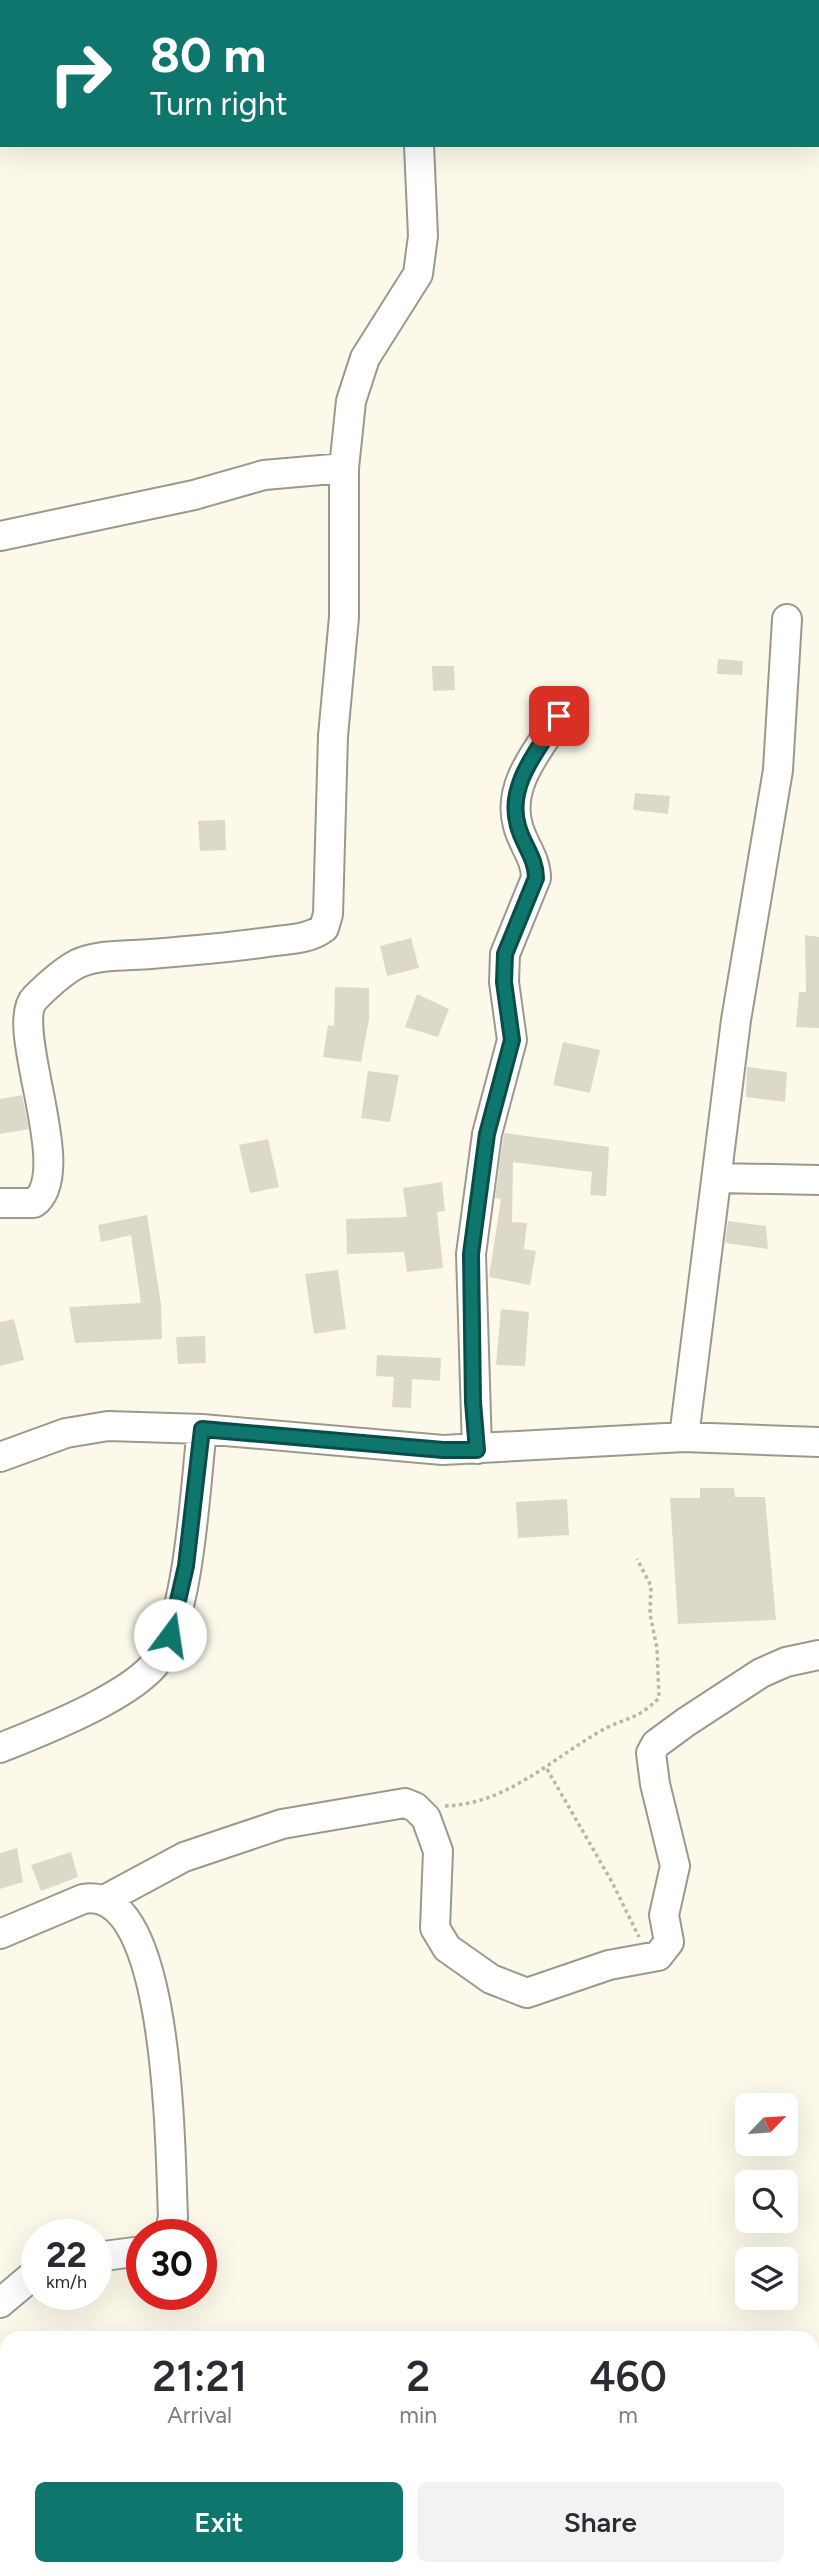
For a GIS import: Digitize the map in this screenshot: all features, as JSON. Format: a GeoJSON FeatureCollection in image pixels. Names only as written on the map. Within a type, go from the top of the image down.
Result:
{"type":"FeatureCollection","features":[{"type":"Feature","properties":{"kind":"street"},"geometry":{"type":"LineString","coordinates":[[0,1203],[34,1203],[47,1189],[48,1165],[42,1112],[27,1017],[33,1000],[63,974],[77,964],[98,958],[232,947],[308,936],[324,928],[328,914],[333,736],[344,617],[344,468],[355,385],[365,358],[420,267],[423,236],[419,147]]}},
{"type":"Feature","properties":{"kind":"street"},"geometry":{"type":"LineString","coordinates":[[3,529],[194,495],[264,475],[344,468]]}},
{"type":"Feature","properties":{"kind":"street"},"geometry":{"type":"LineString","coordinates":[[684,1437],[736,1020],[778,770],[787,619]]}},
{"type":"Feature","properties":{"kind":"street"},"geometry":{"type":"LineString","coordinates":[[477,1450],[473,1402],[471,1254],[487,1134],[512,1040],[504,982],[505,954],[536,878],[536,865],[518,830],[515,800],[521,777],[559,716]]}},
{"type":"Feature","properties":{"kind":"street"},"geometry":{"type":"LineString","coordinates":[[718,1178],[819,1180]]}},
{"type":"Feature","properties":{"kind":"street"},"geometry":{"type":"LineString","coordinates":[[0,1457],[66,1433],[108,1426],[202,1429],[443,1450],[684,1437],[819,1442]]}},
{"type":"Feature","properties":{"kind":"street"},"geometry":{"type":"LineString","coordinates":[[0,1748],[119,1692],[141,1678],[158,1660],[170,1635],[186,1566],[202,1429]]}},
{"type":"Feature","properties":{"kind":"street"},"geometry":{"type":"LineString","coordinates":[[106,1899],[184,1857],[282,1824],[340,1816],[396,1803],[415,1807],[426,1818],[438,1851],[435,1928],[447,1948],[491,1979],[527,1993],[609,1965],[659,1956],[669,1942],[664,1915],[675,1866],[651,1766],[651,1753],[656,1744],[761,1673],[786,1662],[819,1655]]}},
{"type":"Feature","properties":{"kind":"street"},"geometry":{"type":"LineString","coordinates":[[0,1934],[96,1896],[117,1907],[128,1920],[140,1944],[152,1985],[164,2057],[173,2219]]}},
{"type":"Feature","properties":{"kind":"street"},"geometry":{"type":"LineString","coordinates":[[0,2303],[21,2285]]}},
{"type":"Feature","properties":{"kind":"path"},"geometry":{"type":"LineString","coordinates":[[415,1807],[460,1805],[516,1787],[547,1769],[600,1731],[642,1715],[659,1698],[657,1648],[650,1614],[652,1586],[637,1559]]}},
{"type":"Feature","properties":{"kind":"path"},"geometry":{"type":"LineString","coordinates":[[547,1769],[612,1882],[649,1957]]}},
{"type":"Feature","properties":{"kind":"building"},"geometry":{"type":"Polygon","coordinates":[[[718,659],[743,661],[742,675],[717,674],[718,659]]]}},
{"type":"Feature","properties":{"kind":"building"},"geometry":{"type":"Polygon","coordinates":[[[432,666],[454,666],[455,690],[433,691],[432,666]]]}},
{"type":"Feature","properties":{"kind":"building"},"geometry":{"type":"Polygon","coordinates":[[[635,793],[670,796],[668,814],[633,810],[635,793]]]}},
{"type":"Feature","properties":{"kind":"building"},"geometry":{"type":"Polygon","coordinates":[[[225,820],[226,850],[200,851],[198,821],[225,820]]]}},
{"type":"Feature","properties":{"kind":"building"},"geometry":{"type":"Polygon","coordinates":[[[805,935],[819,937],[819,1028],[796,1027],[799,992],[806,992],[805,935]]]}},
{"type":"Feature","properties":{"kind":"building"},"geometry":{"type":"Polygon","coordinates":[[[411,938],[419,968],[387,976],[380,946],[411,938]]]}},
{"type":"Feature","properties":{"kind":"building"},"geometry":{"type":"Polygon","coordinates":[[[335,987],[369,988],[369,1019],[361,1062],[323,1057],[328,1025],[334,1026],[335,987]]]}},
{"type":"Feature","properties":{"kind":"building"},"geometry":{"type":"Polygon","coordinates":[[[417,994],[449,1009],[438,1037],[405,1027],[417,994]]]}},
{"type":"Feature","properties":{"kind":"building"},"geometry":{"type":"Polygon","coordinates":[[[563,1042],[600,1050],[590,1093],[553,1085],[563,1042]]]}},
{"type":"Feature","properties":{"kind":"building"},"geometry":{"type":"Polygon","coordinates":[[[747,1067],[787,1072],[785,1102],[746,1097],[747,1067]]]}},
{"type":"Feature","properties":{"kind":"building"},"geometry":{"type":"Polygon","coordinates":[[[368,1071],[399,1075],[390,1122],[361,1118],[368,1071]]]}},
{"type":"Feature","properties":{"kind":"building"},"geometry":{"type":"Polygon","coordinates":[[[22,1095],[29,1129],[0,1134],[0,1099],[22,1095]]]}},
{"type":"Feature","properties":{"kind":"building"},"geometry":{"type":"Polygon","coordinates":[[[504,1133],[609,1147],[606,1196],[590,1195],[592,1172],[513,1162],[512,1222],[527,1223],[524,1249],[536,1251],[530,1285],[489,1277],[501,1199],[495,1198],[504,1133]]]}},
{"type":"Feature","properties":{"kind":"building"},"geometry":{"type":"Polygon","coordinates":[[[268,1139],[279,1187],[250,1193],[239,1145],[268,1139]]]}},
{"type":"Feature","properties":{"kind":"building"},"geometry":{"type":"Polygon","coordinates":[[[442,1182],[445,1211],[437,1212],[443,1268],[407,1272],[404,1252],[347,1254],[346,1219],[407,1217],[403,1188],[442,1182]]]}},
{"type":"Feature","properties":{"kind":"building"},"geometry":{"type":"Polygon","coordinates":[[[147,1215],[161,1304],[162,1339],[75,1343],[69,1307],[141,1303],[131,1235],[101,1242],[98,1225],[147,1215]]]}},
{"type":"Feature","properties":{"kind":"building"},"geometry":{"type":"Polygon","coordinates":[[[728,1221],[766,1226],[768,1249],[725,1243],[728,1221]]]}},
{"type":"Feature","properties":{"kind":"building"},"geometry":{"type":"Polygon","coordinates":[[[338,1270],[346,1329],[314,1334],[305,1274],[338,1270]]]}},
{"type":"Feature","properties":{"kind":"building"},"geometry":{"type":"Polygon","coordinates":[[[501,1309],[529,1312],[525,1366],[496,1365],[501,1309]]]}},
{"type":"Feature","properties":{"kind":"building"},"geometry":{"type":"Polygon","coordinates":[[[14,1319],[24,1360],[0,1366],[0,1322],[14,1319]]]}},
{"type":"Feature","properties":{"kind":"building"},"geometry":{"type":"Polygon","coordinates":[[[205,1336],[206,1363],[178,1364],[176,1337],[205,1336]]]}},
{"type":"Feature","properties":{"kind":"building"},"geometry":{"type":"Polygon","coordinates":[[[377,1355],[441,1358],[440,1381],[412,1379],[411,1408],[392,1407],[394,1377],[376,1376],[377,1355]]]}},
{"type":"Feature","properties":{"kind":"building"},"geometry":{"type":"Polygon","coordinates":[[[700,1488],[734,1488],[735,1497],[765,1497],[776,1620],[678,1624],[670,1498],[700,1498],[700,1488]]]}},
{"type":"Feature","properties":{"kind":"building"},"geometry":{"type":"Polygon","coordinates":[[[567,1499],[569,1535],[518,1538],[516,1502],[567,1499]]]}},
{"type":"Feature","properties":{"kind":"building"},"geometry":{"type":"Polygon","coordinates":[[[17,1848],[23,1882],[0,1889],[0,1853],[17,1848]]]}},
{"type":"Feature","properties":{"kind":"building"},"geometry":{"type":"Polygon","coordinates":[[[71,1852],[78,1877],[41,1891],[31,1865],[71,1852]]]}},
{"type":"Feature","properties":{"kind":"route"},"geometry":{"type":"LineString","coordinates":[[170,1635],[186,1566],[202,1429],[443,1450],[477,1450],[473,1402],[471,1254],[487,1134],[512,1040],[504,982],[505,954],[536,878],[536,865],[518,830],[515,800],[521,777],[559,716]]}}]}
